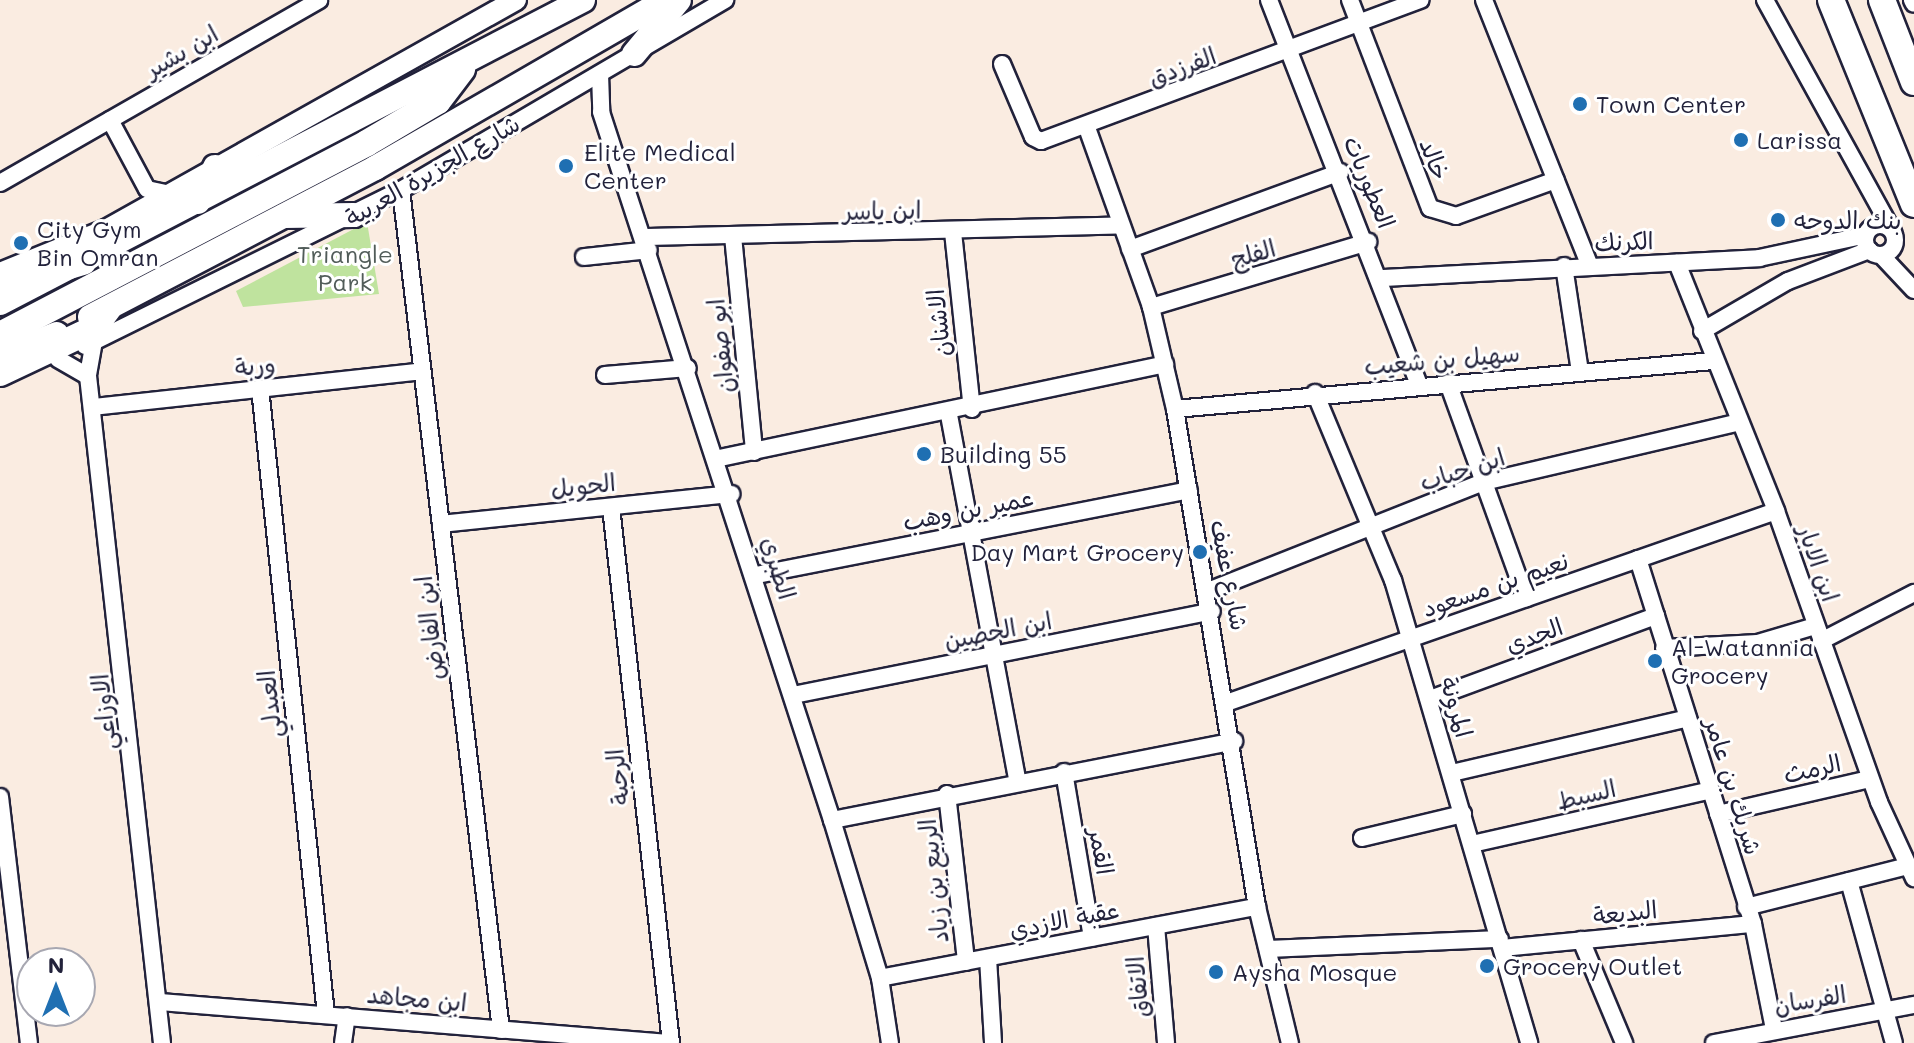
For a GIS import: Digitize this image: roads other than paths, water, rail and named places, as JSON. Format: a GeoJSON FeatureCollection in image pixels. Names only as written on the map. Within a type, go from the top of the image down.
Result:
{"type":"FeatureCollection","features":[{"type":"Feature","properties":{"kind":"main road"},"geometry":{"type":"LineString","coordinates":[[0,303],[462,69],[583,0]]}},
{"type":"Feature","properties":{"kind":"main road","name":"شارع الجزيرة العربية"},"geometry":{"type":"LineString","coordinates":[[0,357],[108,309],[282,216],[666,0]]}},
{"type":"Feature","properties":{"kind":"main road"},"geometry":{"type":"LineString","coordinates":[[634,54],[679,0]]}},
{"type":"Feature","properties":{"kind":"main road"},"geometry":{"type":"LineString","coordinates":[[1831,0],[1914,204]]}},
{"type":"Feature","properties":{"kind":"main road"},"geometry":{"type":"LineString","coordinates":[[1882,0],[1914,82]]}},
{"type":"Feature","properties":{"kind":"main road"},"geometry":{"type":"LineString","coordinates":[[0,335],[367,143],[438,101],[462,69]]}},
{"type":"Feature","properties":{"kind":"main road"},"geometry":{"type":"LineString","coordinates":[[198,202],[215,167]]}},
{"type":"Feature","properties":{"kind":"main road"},"geometry":{"type":"LineString","coordinates":[[282,216],[364,209]]}},
{"type":"Feature","properties":{"kind":"main road"},"geometry":{"type":"LineString","coordinates":[[0,287],[83,262]]}},
{"type":"Feature","properties":{"kind":"main road"},"geometry":{"type":"LineString","coordinates":[[0,373],[93,329],[108,309]]}},
{"type":"Feature","properties":{"kind":"street","name":"ابن بشير"},"geometry":{"type":"LineString","coordinates":[[0,183],[319,0]]}},
{"type":"Feature","properties":{"kind":"street"},"geometry":{"type":"LineString","coordinates":[[0,273],[90,238],[516,0]]}},
{"type":"Feature","properties":{"kind":"street","name":"شارع الجزيرة العربية"},"geometry":{"type":"LineString","coordinates":[[0,384],[58,359],[401,190],[725,0]]}},
{"type":"Feature","properties":{"kind":"street","name":"العطوريات"},"geometry":{"type":"LineString","coordinates":[[1269,0],[1368,242],[1419,385]]}},
{"type":"Feature","properties":{"kind":"street","name":"خالد"},"geometry":{"type":"LineString","coordinates":[[1350,0],[1430,208],[1456,216],[1556,180]]}},
{"type":"Feature","properties":{"kind":"street","name":"الفرزدق"},"geometry":{"type":"LineString","coordinates":[[1002,64],[1033,137],[1051,139],[1291,52],[1421,0]]}},
{"type":"Feature","properties":{"kind":"street"},"geometry":{"type":"LineString","coordinates":[[1484,0],[1590,266]]}},
{"type":"Feature","properties":{"kind":"street"},"geometry":{"type":"LineString","coordinates":[[1765,0],[1870,185],[1893,232],[1894,247],[1871,243]]}},
{"type":"Feature","properties":{"kind":"street","name":"الطبري"},"geometry":{"type":"LineString","coordinates":[[600,74],[601,112],[720,458],[880,978],[890,1043]]}},
{"type":"Feature","properties":{"kind":"street"},"geometry":{"type":"LineString","coordinates":[[574,89],[601,112]]}},
{"type":"Feature","properties":{"kind":"street"},"geometry":{"type":"LineString","coordinates":[[110,120],[147,189],[170,194]]}},
{"type":"Feature","properties":{"kind":"street","name":"شارع عفيف"},"geometry":{"type":"LineString","coordinates":[[1086,125],[1151,307],[1165,364],[1229,702],[1257,907],[1290,1043]]}},
{"type":"Feature","properties":{"kind":"street"},"geometry":{"type":"LineString","coordinates":[[1130,249],[1340,172]]}},
{"type":"Feature","properties":{"kind":"street"},"geometry":{"type":"LineString","coordinates":[[1870,185],[1871,243],[1914,290]]}},
{"type":"Feature","properties":{"kind":"street","name":"ابن الفارض"},"geometry":{"type":"LineString","coordinates":[[401,190],[402,221],[501,1030]]}},
{"type":"Feature","properties":{"kind":"street"},"geometry":{"type":"LineString","coordinates":[[364,209],[402,221]]}},
{"type":"Feature","properties":{"kind":"street","name":"ابن ياسر"},"geometry":{"type":"LineString","coordinates":[[584,257],[647,244],[733,236],[1120,225]]}},
{"type":"Feature","properties":{"kind":"street"},"geometry":{"type":"LineString","coordinates":[[1702,331],[1788,281],[1871,243],[1883,225],[1893,232]]}},
{"type":"Feature","properties":{"kind":"street","name":"الاشنان"},"geometry":{"type":"LineString","coordinates":[[953,232],[972,409]]}},
{"type":"Feature","properties":{"kind":"street","name":"ابو صفوان"},"geometry":{"type":"LineString","coordinates":[[733,236],[754,452]]}},
{"type":"Feature","properties":{"kind":"street","name":"الفلج"},"geometry":{"type":"LineString","coordinates":[[1151,307],[1368,242]]}},
{"type":"Feature","properties":{"kind":"street","name":"الكرنك"},"geometry":{"type":"LineString","coordinates":[[1382,278],[1564,266],[1677,263],[1770,256],[1871,243]]}},
{"type":"Feature","properties":{"kind":"street","name":"ابن الابار"},"geometry":{"type":"LineString","coordinates":[[1677,263],[1713,361],[1776,511],[1870,779],[1911,872]]}},
{"type":"Feature","properties":{"kind":"street"},"geometry":{"type":"LineString","coordinates":[[1564,266],[1580,372]]}},
{"type":"Feature","properties":{"kind":"street","name":"الاوزاعي"},"geometry":{"type":"LineString","coordinates":[[94,341],[88,376],[160,1002],[162,1043]]}},
{"type":"Feature","properties":{"kind":"street"},"geometry":{"type":"LineString","coordinates":[[58,359],[88,376]]}},
{"type":"Feature","properties":{"kind":"street","name":"سهيل بن شعيب"},"geometry":{"type":"LineString","coordinates":[[1175,409],[1315,393],[1713,361]]}},
{"type":"Feature","properties":{"kind":"street"},"geometry":{"type":"LineString","coordinates":[[720,458],[949,415],[1165,364]]}},
{"type":"Feature","properties":{"kind":"street"},"geometry":{"type":"LineString","coordinates":[[605,375],[688,368]]}},
{"type":"Feature","properties":{"kind":"street","name":"وربة"},"geometry":{"type":"LineString","coordinates":[[93,407],[422,371]]}},
{"type":"Feature","properties":{"kind":"street"},"geometry":{"type":"LineString","coordinates":[[1448,383],[1526,598]]}},
{"type":"Feature","properties":{"kind":"street","name":"العبدلي"},"geometry":{"type":"LineString","coordinates":[[260,388],[326,1015]]}},
{"type":"Feature","properties":{"kind":"street","name":"المرونة"},"geometry":{"type":"LineString","coordinates":[[1315,393],[1412,638],[1529,1043]]}},
{"type":"Feature","properties":{"kind":"street"},"geometry":{"type":"LineString","coordinates":[[949,415],[990,656],[1017,779]]}},
{"type":"Feature","properties":{"kind":"street","name":"ابن حباب"},"geometry":{"type":"LineString","coordinates":[[1208,591],[1484,482],[1739,422]]}},
{"type":"Feature","properties":{"kind":"street","name":"عمير بن وهب"},"geometry":{"type":"LineString","coordinates":[[756,575],[1189,490]]}},
{"type":"Feature","properties":{"kind":"street","name":"الحويل"},"geometry":{"type":"LineString","coordinates":[[441,524],[731,494]]}},
{"type":"Feature","properties":{"kind":"street","name":"الرحبة"},"geometry":{"type":"LineString","coordinates":[[611,507],[670,1043]]}},
{"type":"Feature","properties":{"kind":"street","name":"نعيم بن مسعود"},"geometry":{"type":"LineString","coordinates":[[1229,702],[1776,511]]}},
{"type":"Feature","properties":{"kind":"street","name":"شريك بن عامر"},"geometry":{"type":"LineString","coordinates":[[1638,559],[1787,1033]]}},
{"type":"Feature","properties":{"kind":"street"},"geometry":{"type":"LineString","coordinates":[[1664,648],[1743,645],[1818,633],[1914,593]]}},
{"type":"Feature","properties":{"kind":"street","name":"ابن الحصين"},"geometry":{"type":"LineString","coordinates":[[793,695],[1212,611]]}},
{"type":"Feature","properties":{"kind":"street","name":"الجدي"},"geometry":{"type":"LineString","coordinates":[[1430,699],[1656,616]]}},
{"type":"Feature","properties":{"kind":"street"},"geometry":{"type":"LineString","coordinates":[[1452,773],[1688,718]]}},
{"type":"Feature","properties":{"kind":"street"},"geometry":{"type":"LineString","coordinates":[[832,820],[1017,779],[1234,741]]}},
{"type":"Feature","properties":{"kind":"street","name":"القمر"},"geometry":{"type":"LineString","coordinates":[[1064,772],[1092,938]]}},
{"type":"Feature","properties":{"kind":"street","name":"الرمث"},"geometry":{"type":"LineString","coordinates":[[1718,814],[1870,779]]}},
{"type":"Feature","properties":{"kind":"street","name":"السبط"},"geometry":{"type":"LineString","coordinates":[[1472,844],[1711,790]]}},
{"type":"Feature","properties":{"kind":"street","name":"الربيع بن زياد"},"geometry":{"type":"LineString","coordinates":[[947,794],[966,962]]}},
{"type":"Feature","properties":{"kind":"street"},"geometry":{"type":"LineString","coordinates":[[0,797],[29,1043]]}},
{"type":"Feature","properties":{"kind":"street"},"geometry":{"type":"LineString","coordinates":[[1362,838],[1463,814]]}},
{"type":"Feature","properties":{"kind":"street"},"geometry":{"type":"LineString","coordinates":[[1746,907],[1849,881],[1911,872]]}},
{"type":"Feature","properties":{"kind":"street"},"geometry":{"type":"LineString","coordinates":[[1849,881],[1889,1011],[1894,1043]]}},
{"type":"Feature","properties":{"kind":"street","name":"عقبة الازدي"},"geometry":{"type":"LineString","coordinates":[[880,978],[1257,907]]}},
{"type":"Feature","properties":{"kind":"street","name":"البديعة"},"geometry":{"type":"LineString","coordinates":[[1268,949],[1581,940],[1753,924]]}},
{"type":"Feature","properties":{"kind":"street","name":"الاتفاق"},"geometry":{"type":"LineString","coordinates":[[1156,926],[1166,1043]]}},
{"type":"Feature","properties":{"kind":"street"},"geometry":{"type":"LineString","coordinates":[[1581,940],[1624,1043]]}},
{"type":"Feature","properties":{"kind":"street"},"geometry":{"type":"LineString","coordinates":[[988,958],[993,1043]]}},
{"type":"Feature","properties":{"kind":"street","name":"ابن مجاهد"},"geometry":{"type":"LineString","coordinates":[[160,1002],[670,1043]]}},
{"type":"Feature","properties":{"kind":"street","name":"الفرسان"},"geometry":{"type":"LineString","coordinates":[[1714,1043],[1787,1033],[1914,1005]]}},
{"type":"Feature","properties":{"kind":"street"},"geometry":{"type":"LineString","coordinates":[[343,1043],[347,1016]]}},
{"type":"Feature","properties":{"kind":"place","name":"Town Center"},"geometry":{"type":"Point","coordinates":[1580,104]}},
{"type":"Feature","properties":{"kind":"place","name":"Larissa"},"geometry":{"type":"Point","coordinates":[1741,140]}},
{"type":"Feature","properties":{"kind":"place","name":"Elite Medical Center"},"geometry":{"type":"Point","coordinates":[566,166]}},
{"type":"Feature","properties":{"kind":"place","name":"بنك الدوحه"},"geometry":{"type":"Point","coordinates":[1778,220]}},
{"type":"Feature","properties":{"kind":"place","name":"City Gym Bin Omran"},"geometry":{"type":"Point","coordinates":[21,243]}},
{"type":"Feature","properties":{"kind":"place","name":"Building 55"},"geometry":{"type":"Point","coordinates":[924,454]}},
{"type":"Feature","properties":{"kind":"place","name":"Day Mart Grocery"},"geometry":{"type":"Point","coordinates":[1200,552]}},
{"type":"Feature","properties":{"kind":"place","name":"Al-Watannia Grocery"},"geometry":{"type":"Point","coordinates":[1655,661]}},
{"type":"Feature","properties":{"kind":"place","name":"Grocery Outlet"},"geometry":{"type":"Point","coordinates":[1487,966]}},
{"type":"Feature","properties":{"kind":"place","name":"Aysha Mosque"},"geometry":{"type":"Point","coordinates":[1216,972]}},
{"type":"Feature","properties":{"kind":"park label","name":"Triangle Park"},"geometry":{"type":"Point","coordinates":[345,268]}}]}
